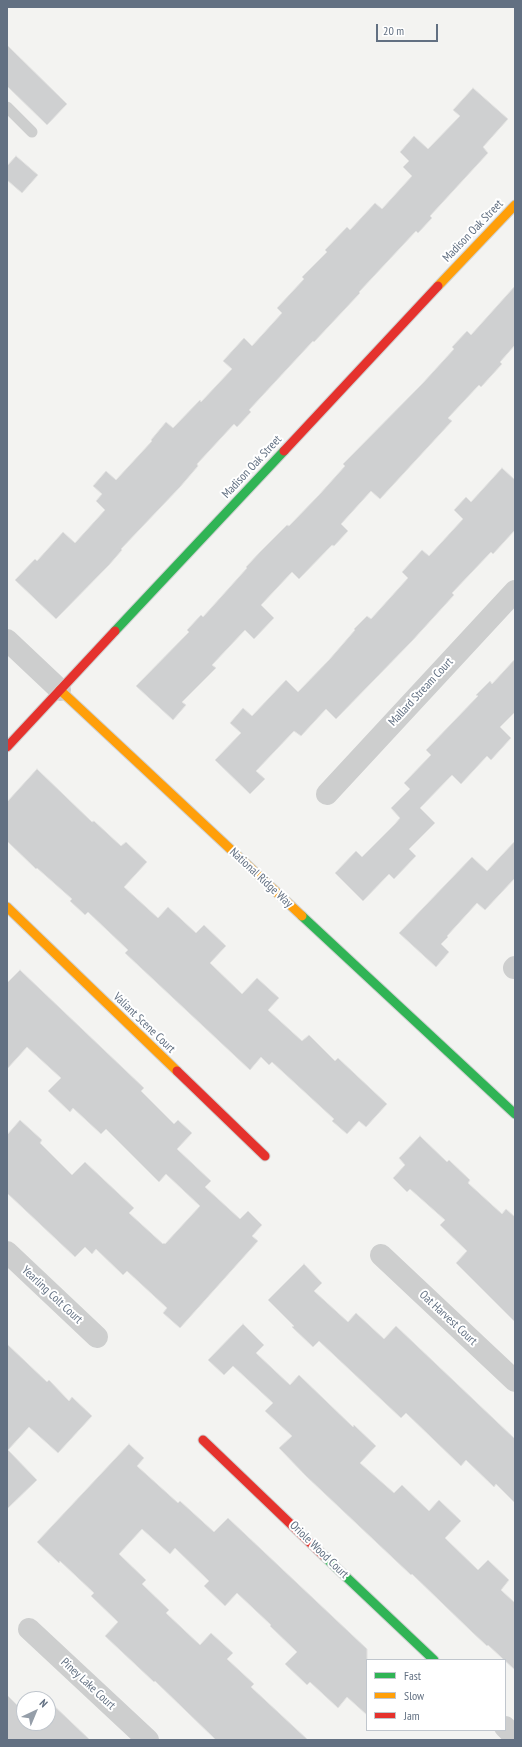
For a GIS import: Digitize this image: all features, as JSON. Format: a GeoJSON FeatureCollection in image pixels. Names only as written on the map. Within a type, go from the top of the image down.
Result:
{"type":"FeatureCollection","features":[{"type":"Feature","properties":{"kind":"street","name":"Madison Oak Street"},"geometry":{"type":"LineString","coordinates":[[7,747],[515,205]]}},
{"type":"Feature","properties":{"kind":"street","name":"Mallard Stream Court"},"geometry":{"type":"LineString","coordinates":[[327,794],[515,590]]}},
{"type":"Feature","properties":{"kind":"street","name":"National Ridge Way"},"geometry":{"type":"LineString","coordinates":[[7,640],[515,1114]]}},
{"type":"Feature","properties":{"kind":"street","name":"Valiant Scene Court"},"geometry":{"type":"LineString","coordinates":[[7,907],[265,1156]]}},
{"type":"Feature","properties":{"kind":"street","name":"Yearling Colt Court"},"geometry":{"type":"LineString","coordinates":[[7,1252],[98,1337]]}},
{"type":"Feature","properties":{"kind":"street","name":"Oat Harvest Court"},"geometry":{"type":"LineString","coordinates":[[381,1255],[515,1381]]}},
{"type":"Feature","properties":{"kind":"street","name":"Oriole Wood Court"},"geometry":{"type":"LineString","coordinates":[[203,1440],[433,1659]]}},
{"type":"Feature","properties":{"kind":"street","name":"Piney Lake Court"},"geometry":{"type":"LineString","coordinates":[[29,1629],[148,1740]]}},
{"type":"Feature","properties":{"kind":"street"},"geometry":{"type":"LineString","coordinates":[[506,1728],[515,1737]]}},
{"type":"Feature","properties":{"kind":"lane"},"geometry":{"type":"LineString","coordinates":[[7,107],[32,132]]}},
{"type":"Feature","properties":{"kind":"building"},"geometry":{"type":"Polygon","coordinates":[[[7,45],[67,104],[47,125],[7,86],[7,45]]]}},
{"type":"Feature","properties":{"kind":"building"},"geometry":{"type":"Polygon","coordinates":[[[473,88],[508,119],[483,147],[488,153],[430,216],[432,218],[418,233],[416,231],[359,292],[360,293],[314,342],[313,341],[249,410],[251,412],[237,427],[234,424],[197,464],[198,466],[180,487],[121,549],[122,550],[109,565],[56,619],[15,580],[35,559],[37,561],[63,532],[75,543],[105,510],[96,501],[102,494],[93,486],[106,471],[116,480],[152,441],[151,440],[166,422],[173,428],[200,400],[201,402],[232,369],[223,361],[244,338],[252,346],[282,313],[277,308],[304,279],[302,277],[327,252],[325,250],[347,227],[350,230],[375,203],[382,209],[412,176],[403,167],[409,161],[400,152],[414,136],[428,149],[460,116],[453,110],[473,88]]]}},
{"type":"Feature","properties":{"kind":"building"},"geometry":{"type":"Polygon","coordinates":[[[16,156],[38,175],[22,193],[7,180],[7,166],[16,156]]]}},
{"type":"Feature","properties":{"kind":"building"},"geometry":{"type":"Polygon","coordinates":[[[515,286],[515,345],[500,362],[502,364],[481,387],[479,385],[448,418],[452,421],[380,499],[371,491],[341,524],[348,531],[334,546],[332,545],[299,579],[292,572],[261,605],[274,618],[254,639],[245,630],[212,665],[216,668],[182,702],[186,705],[173,720],[136,686],[189,632],[187,630],[201,615],[203,617],[260,552],[287,525],[289,526],[319,495],[345,466],[343,464],[422,384],[454,349],[452,347],[467,331],[471,335],[515,286]]]}},
{"type":"Feature","properties":{"kind":"building"},"geometry":{"type":"Polygon","coordinates":[[[502,468],[515,480],[515,530],[493,554],[491,552],[452,593],[454,595],[412,641],[336,719],[326,709],[301,736],[294,731],[256,771],[265,779],[250,794],[215,760],[241,733],[230,723],[243,708],[252,716],[286,680],[298,692],[329,660],[355,630],[354,629],[367,616],[371,619],[408,578],[402,572],[422,550],[429,556],[463,519],[454,510],[466,497],[471,502],[502,468]]]}},
{"type":"Feature","properties":{"kind":"building"},"geometry":{"type":"Polygon","coordinates":[[[515,659],[515,712],[500,727],[511,738],[491,760],[487,756],[461,784],[452,775],[420,808],[435,823],[409,849],[416,856],[394,879],[389,874],[363,901],[335,873],[356,851],[362,857],[395,824],[400,818],[391,808],[410,789],[404,783],[431,755],[426,750],[478,696],[476,695],[490,681],[492,684],[515,659]]]}},
{"type":"Feature","properties":{"kind":"building"},"geometry":{"type":"Polygon","coordinates":[[[37,769],[92,822],[94,821],[121,846],[126,842],[147,862],[124,887],[158,918],[168,907],[196,933],[204,925],[226,946],[210,963],[242,994],[257,978],[279,998],[268,1010],[302,1041],[309,1035],[335,1061],[338,1058],[387,1104],[366,1127],[359,1121],[347,1134],[332,1121],[334,1119],[272,1062],[269,1065],[261,1057],[250,1070],[125,953],[128,950],[88,912],[85,915],[70,901],[72,899],[37,868],[36,869],[7,841],[7,802],[37,769]]]}},
{"type":"Feature","properties":{"kind":"building"},"geometry":{"type":"Polygon","coordinates":[[[515,841],[515,878],[485,910],[477,903],[447,936],[448,937],[441,944],[449,952],[436,967],[399,933],[472,857],[487,871],[515,841]]]}},
{"type":"Feature","properties":{"kind":"building"},"geometry":{"type":"Polygon","coordinates":[[[20,970],[144,1088],[141,1091],[174,1124],[178,1120],[192,1133],[177,1149],[211,1181],[205,1187],[240,1219],[248,1211],[262,1225],[252,1236],[258,1241],[180,1328],[163,1313],[167,1308],[127,1271],[123,1275],[96,1249],[92,1254],[85,1247],[75,1257],[7,1193],[7,1135],[20,1120],[42,1140],[40,1143],[72,1175],[85,1162],[134,1208],[129,1213],[163,1244],[165,1244],[200,1206],[166,1174],[159,1182],[106,1129],[101,1134],[73,1108],[70,1112],[48,1091],[61,1078],[27,1047],[7,1069],[7,983],[20,970]]]}},
{"type":"Feature","properties":{"kind":"building"},"geometry":{"type":"Polygon","coordinates":[[[420,1136],[447,1162],[449,1160],[470,1180],[468,1183],[502,1214],[506,1209],[515,1217],[515,1322],[456,1263],[467,1251],[440,1225],[445,1220],[410,1189],[407,1192],[393,1178],[405,1165],[399,1158],[420,1136]]]}},
{"type":"Feature","properties":{"kind":"building"},"geometry":{"type":"Polygon","coordinates":[[[304,1264],[322,1283],[314,1291],[348,1322],[356,1313],[384,1339],[396,1326],[515,1439],[515,1503],[496,1484],[494,1487],[466,1460],[461,1466],[406,1413],[401,1418],[319,1341],[313,1347],[292,1327],[294,1326],[268,1300],[304,1264]]]}},
{"type":"Feature","properties":{"kind":"building"},"geometry":{"type":"Polygon","coordinates":[[[243,1324],[264,1345],[256,1353],[290,1385],[299,1375],[353,1427],[354,1425],[376,1446],[360,1463],[394,1493],[402,1485],[429,1511],[439,1500],[461,1521],[445,1538],[478,1570],[488,1560],[509,1580],[501,1590],[515,1603],[515,1670],[506,1662],[506,1659],[503,1659],[488,1645],[487,1646],[412,1574],[411,1575],[306,1476],[279,1448],[292,1436],[265,1411],[273,1403],[233,1366],[224,1375],[208,1360],[243,1324]]]}},
{"type":"Feature","properties":{"kind":"building"},"geometry":{"type":"Polygon","coordinates":[[[7,1344],[47,1382],[49,1380],[69,1401],[72,1397],[92,1416],[58,1453],[29,1427],[8,1450],[37,1480],[7,1509],[7,1344]]]}},
{"type":"Feature","properties":{"kind":"building"},"geometry":{"type":"Polygon","coordinates":[[[129,1444],[144,1458],[137,1466],[178,1503],[180,1501],[214,1532],[228,1518],[367,1649],[366,1714],[347,1697],[338,1708],[310,1682],[307,1685],[285,1664],[297,1652],[270,1626],[271,1625],[237,1593],[225,1606],[204,1586],[209,1581],[175,1548],[170,1554],[142,1529],[119,1554],[146,1580],[142,1584],[169,1610],[166,1613],[200,1645],[211,1633],[233,1653],[227,1659],[254,1684],[251,1687],[308,1740],[216,1740],[155,1681],[154,1682],[105,1636],[118,1622],[91,1596],[94,1593],[37,1542],[129,1444]]]}},
{"type":"Feature","properties":{"kind":"building"},"geometry":{"type":"Polygon","coordinates":[[[7,1695],[16,1704],[16,1731],[56,1731],[56,1708],[90,1740],[7,1740],[7,1695]]]}},
{"type":"Feature","properties":{"kind":"traffic: fast"},"geometry":{"type":"LineString","coordinates":[[115,631],[284,451]]}},
{"type":"Feature","properties":{"kind":"traffic: fast"},"geometry":{"type":"LineString","coordinates":[[302,916],[515,1114]]}},
{"type":"Feature","properties":{"kind":"traffic: fast"},"geometry":{"type":"LineString","coordinates":[[324,1556],[433,1659]]}},
{"type":"Feature","properties":{"kind":"traffic: slow"},"geometry":{"type":"LineString","coordinates":[[438,286],[515,205]]}},
{"type":"Feature","properties":{"kind":"traffic: slow"},"geometry":{"type":"LineString","coordinates":[[60,690],[302,916]]}},
{"type":"Feature","properties":{"kind":"traffic: slow"},"geometry":{"type":"LineString","coordinates":[[7,907],[177,1071]]}},
{"type":"Feature","properties":{"kind":"traffic: jam"},"geometry":{"type":"LineString","coordinates":[[284,451],[438,286]]}},
{"type":"Feature","properties":{"kind":"traffic: jam"},"geometry":{"type":"LineString","coordinates":[[7,747],[115,631]]}},
{"type":"Feature","properties":{"kind":"traffic: jam"},"geometry":{"type":"LineString","coordinates":[[177,1071],[265,1156]]}},
{"type":"Feature","properties":{"kind":"traffic: jam"},"geometry":{"type":"LineString","coordinates":[[203,1440],[324,1556]]}}]}
